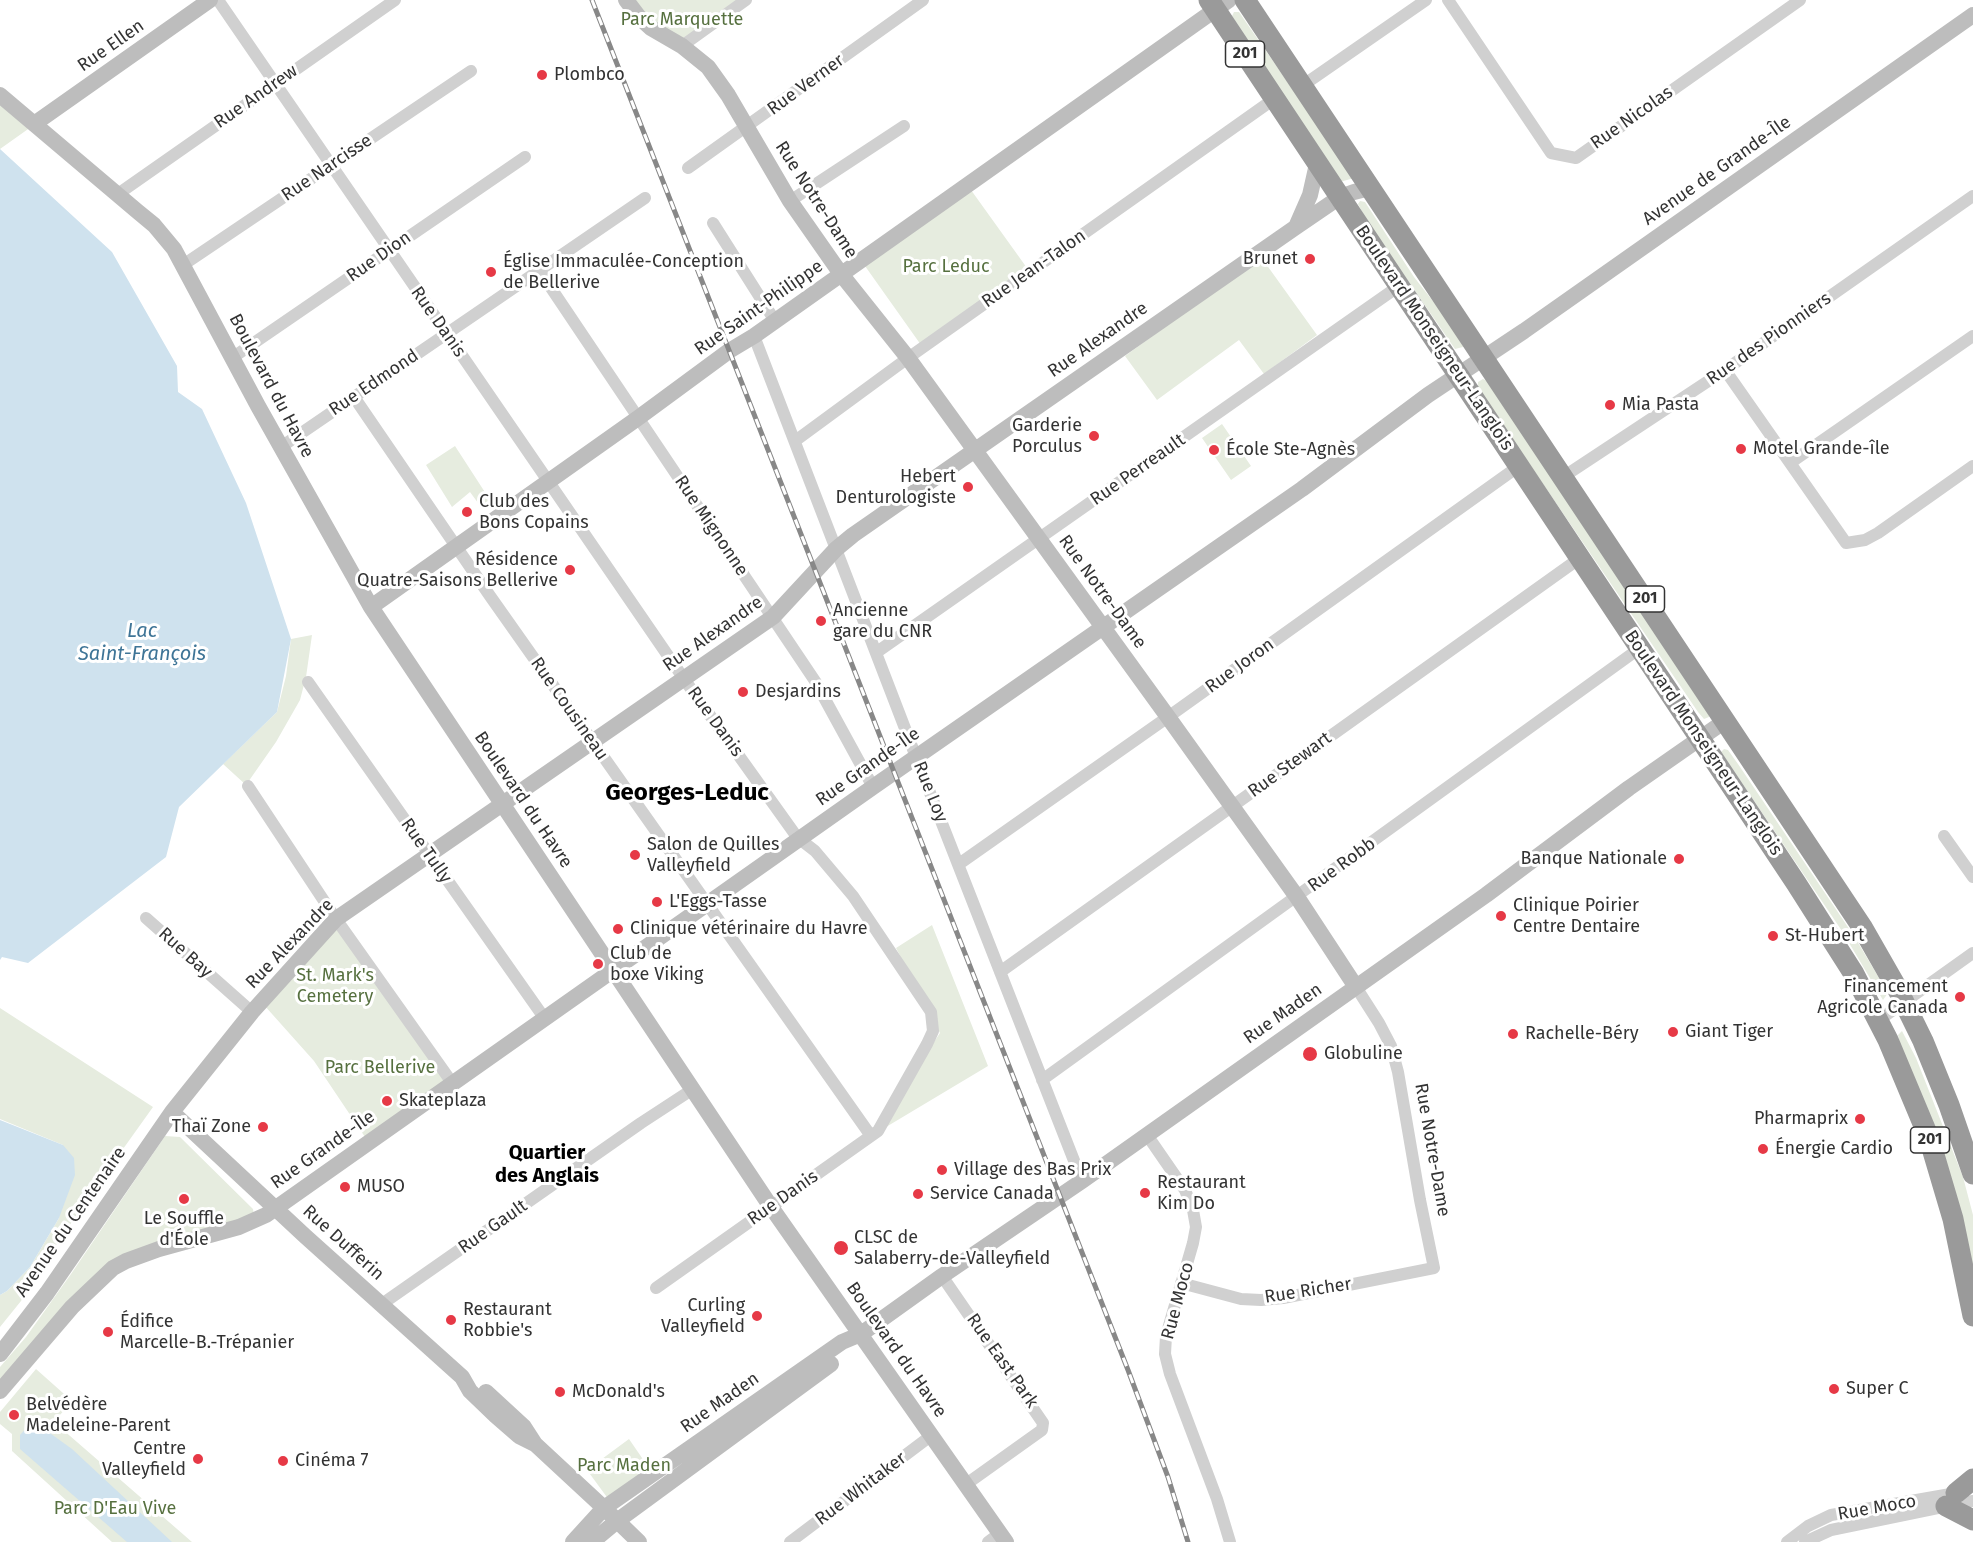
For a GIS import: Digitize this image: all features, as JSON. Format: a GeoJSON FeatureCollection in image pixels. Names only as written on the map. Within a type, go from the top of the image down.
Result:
{"type":"FeatureCollection","features":[{"type":"Feature","properties":{"kind":"highway","name":"Boulevard Monseigneur-Langlois"},"geometry":{"type":"LineString","coordinates":[[1245,0],[1851,911],[1904,1002],[1942,1086],[1973,1174]]}},
{"type":"Feature","properties":{"kind":"highway","name":"Boulevard Monseigneur-Langlois"},"geometry":{"type":"LineString","coordinates":[[1218,3],[1274,99],[1831,936],[1879,1020],[1916,1104],[1936,1160],[1955,1227],[1973,1316]]}},
{"type":"Feature","properties":{"kind":"highway"},"geometry":{"type":"LineString","coordinates":[[1973,1479],[1962,1498],[1973,1520]]}},
{"type":"Feature","properties":{"kind":"street","name":"Rue Ellen"},"geometry":{"type":"LineString","coordinates":[[34,124],[210,0]]}},
{"type":"Feature","properties":{"kind":"street","name":"Rue Danis"},"geometry":{"type":"LineString","coordinates":[[218,0],[684,679],[800,840],[815,851],[853,896],[927,1005],[933,1021],[933,1030],[927,1044],[878,1131],[656,1288]]}},
{"type":"Feature","properties":{"kind":"street","name":"Rue Andrew"},"geometry":{"type":"LineString","coordinates":[[118,194],[395,0]]}},
{"type":"Feature","properties":{"kind":"street","name":"Rue Notre-Dame"},"geometry":{"type":"LineString","coordinates":[[626,0],[651,28],[682,46],[708,67],[728,95],[790,201],[841,274],[908,358],[1233,807],[1297,897],[1379,1023],[1391,1046],[1398,1072],[1434,1268]]}},
{"type":"Feature","properties":{"kind":"street"},"geometry":{"type":"LineString","coordinates":[[682,46],[746,0]]}},
{"type":"Feature","properties":{"kind":"street","name":"Rue Verner"},"geometry":{"type":"LineString","coordinates":[[688,168],[923,0]]}},
{"type":"Feature","properties":{"kind":"street"},"geometry":{"type":"LineString","coordinates":[[1302,86],[1426,0]]}},
{"type":"Feature","properties":{"kind":"street","name":"Rue Nicolas"},"geometry":{"type":"LineString","coordinates":[[1448,0],[1551,153],[1576,158],[1800,0]]}},
{"type":"Feature","properties":{"kind":"street","name":"Rue Saint-Philippe"},"geometry":{"type":"LineString","coordinates":[[371,607],[1218,3]]}},
{"type":"Feature","properties":{"kind":"street","name":"Avenue de Grande-Île"},"geometry":{"type":"LineString","coordinates":[[1484,359],[1973,15]]}},
{"type":"Feature","properties":{"kind":"street","name":"Rue Narcisse"},"geometry":{"type":"LineString","coordinates":[[183,266],[471,71]]}},
{"type":"Feature","properties":{"kind":"street","name":"Boulevard du Havre"},"geometry":{"type":"LineString","coordinates":[[0,95],[154,225],[174,249],[371,607],[771,1207],[932,1435],[998,1539]]}},
{"type":"Feature","properties":{"kind":"street","name":"Rue Jean-Talon"},"geometry":{"type":"LineString","coordinates":[[795,441],[908,358],[1274,99]]}},
{"type":"Feature","properties":{"kind":"street"},"geometry":{"type":"LineString","coordinates":[[790,201],[904,126]]}},
{"type":"Feature","properties":{"kind":"street","name":"Rue Dion"},"geometry":{"type":"LineString","coordinates":[[232,358],[525,157]]}},
{"type":"Feature","properties":{"kind":"street"},"geometry":{"type":"LineString","coordinates":[[1296,227],[1310,195],[1317,164]]}},
{"type":"Feature","properties":{"kind":"street","name":"Rue Alexandre"},"geometry":{"type":"LineString","coordinates":[[172,1112],[252,1012],[336,919],[773,617],[836,549],[853,534],[1340,197],[1370,189]]}},
{"type":"Feature","properties":{"kind":"street","name":"Rue des Pionniers"},"geometry":{"type":"LineString","coordinates":[[1563,477],[1725,370],[1973,196]]}},
{"type":"Feature","properties":{"kind":"street","name":"Rue Edmond"},"geometry":{"type":"LineString","coordinates":[[281,447],[645,198]]}},
{"type":"Feature","properties":{"kind":"street"},"geometry":{"type":"LineString","coordinates":[[713,223],[775,321]]}},
{"type":"Feature","properties":{"kind":"street","name":"Rue Mignonne"},"geometry":{"type":"LineString","coordinates":[[539,270],[815,681],[873,787]]}},
{"type":"Feature","properties":{"kind":"street","name":"Rue Perreault"},"geometry":{"type":"LineString","coordinates":[[877,652],[1399,286]]}},
{"type":"Feature","properties":{"kind":"street","name":"Rue Loy"},"geometry":{"type":"LineString","coordinates":[[754,336],[1082,1181]]}},
{"type":"Feature","properties":{"kind":"street"},"geometry":{"type":"LineString","coordinates":[[1790,463],[1973,336]]}},
{"type":"Feature","properties":{"kind":"street","name":"Rue Grande-Île"},"geometry":{"type":"LineString","coordinates":[[275,1208],[873,787],[1302,489],[1428,395],[1484,359]]}},
{"type":"Feature","properties":{"kind":"street"},"geometry":{"type":"LineString","coordinates":[[1725,370],[1846,543],[1865,540],[1878,533],[1973,466]]}},
{"type":"Feature","properties":{"kind":"street","name":"Rue Cousineau"},"geometry":{"type":"LineString","coordinates":[[354,397],[592,742],[871,1136]]}},
{"type":"Feature","properties":{"kind":"street","name":"Rue Joron"},"geometry":{"type":"LineString","coordinates":[[959,864],[1519,466]]}},
{"type":"Feature","properties":{"kind":"street","name":"Rue Stewart"},"geometry":{"type":"LineString","coordinates":[[1000,972],[1580,558]]}},
{"type":"Feature","properties":{"kind":"street","name":"Rue Robb"},"geometry":{"type":"LineString","coordinates":[[1042,1080],[1640,648]]}},
{"type":"Feature","properties":{"kind":"street","name":"Rue Tully"},"geometry":{"type":"LineString","coordinates":[[308,682],[545,1019]]}},
{"type":"Feature","properties":{"kind":"street","name":"Rue Maden"},"geometry":{"type":"LineString","coordinates":[[573,1542],[604,1508],[842,1342],[861,1334],[1082,1181],[1486,895],[1629,788],[1725,722]]}},
{"type":"Feature","properties":{"kind":"street"},"geometry":{"type":"LineString","coordinates":[[248,786],[336,919],[453,1084]]}},
{"type":"Feature","properties":{"kind":"street"},"geometry":{"type":"LineString","coordinates":[[1944,836],[1973,877]]}},
{"type":"Feature","properties":{"kind":"street","name":"Rue Bay"},"geometry":{"type":"LineString","coordinates":[[146,918],[252,1012]]}},
{"type":"Feature","properties":{"kind":"street"},"geometry":{"type":"LineString","coordinates":[[1879,1020],[1973,953]]}},
{"type":"Feature","properties":{"kind":"street","name":"Rue Gault"},"geometry":{"type":"LineString","coordinates":[[382,1304],[693,1089]]}},
{"type":"Feature","properties":{"kind":"street","name":"Rue Dufferin"},"geometry":{"type":"LineString","coordinates":[[172,1112],[462,1377],[470,1391],[496,1416],[519,1436],[535,1444],[639,1542]]}},
{"type":"Feature","properties":{"kind":"street","name":"Avenue du Centenaire"},"geometry":{"type":"LineString","coordinates":[[0,1354],[47,1293],[172,1112]]}},
{"type":"Feature","properties":{"kind":"street","name":"Rue Moco"},"geometry":{"type":"LineString","coordinates":[[1147,1135],[1185,1190],[1193,1210],[1196,1227],[1166,1336],[1165,1354],[1170,1374],[1217,1499],[1230,1542]]}},
{"type":"Feature","properties":{"kind":"street"},"geometry":{"type":"LineString","coordinates":[[0,1391],[72,1307],[113,1268],[159,1249],[239,1227],[266,1215],[275,1208]]}},
{"type":"Feature","properties":{"kind":"street","name":"Rue Richer"},"geometry":{"type":"LineString","coordinates":[[1181,1283],[1241,1299],[1261,1300],[1283,1298],[1434,1268]]}},
{"type":"Feature","properties":{"kind":"street","name":"Rue East Park"},"geometry":{"type":"LineString","coordinates":[[942,1276],[1043,1423],[1042,1430],[965,1485]]}},
{"type":"Feature","properties":{"kind":"street","name":"Rue Maden"},"geometry":{"type":"LineString","coordinates":[[592,1542],[617,1521],[849,1351],[855,1346],[861,1334]]}},
{"type":"Feature","properties":{"kind":"street","name":"Rue Whitaker"},"geometry":{"type":"LineString","coordinates":[[790,1542],[932,1435]]}},
{"type":"Feature","properties":{"kind":"street","name":"Rue Moco"},"geometry":{"type":"LineString","coordinates":[[1787,1542],[1808,1526],[1831,1515],[1962,1498]]}},
{"type":"Feature","properties":{"kind":"street","name":"Rue Moco"},"geometry":{"type":"LineString","coordinates":[[1805,1542],[1831,1530],[1962,1498]]}},
{"type":"Feature","properties":{"kind":"green space","name":"Parc Marquette"},"geometry":{"type":"Polygon","coordinates":[[[631,0],[748,0],[682,46],[631,0]]]}},
{"type":"Feature","properties":{"kind":"green space"},"geometry":{"type":"Polygon","coordinates":[[[1234,12],[1239,12],[1354,178],[1340,182],[1232,16],[1234,12]]]}},
{"type":"Feature","properties":{"kind":"green space"},"geometry":{"type":"Polygon","coordinates":[[[0,100],[31,127],[0,149],[0,100]]]}},
{"type":"Feature","properties":{"kind":"green space","name":"Parc Leduc"},"geometry":{"type":"Polygon","coordinates":[[[971,190],[1027,268],[921,345],[865,266],[971,190]]]}},
{"type":"Feature","properties":{"kind":"green space"},"geometry":{"type":"Polygon","coordinates":[[[1360,201],[1365,202],[1414,277],[1461,337],[1463,347],[1455,349],[1367,221],[1358,204],[1360,201]]]}},
{"type":"Feature","properties":{"kind":"green space"},"geometry":{"type":"Polygon","coordinates":[[[1261,257],[1317,335],[1264,374],[1239,340],[1157,400],[1125,356],[1261,257]]]}},
{"type":"Feature","properties":{"kind":"green space"},"geometry":{"type":"Polygon","coordinates":[[[1483,379],[1487,381],[1709,713],[1709,717],[1704,719],[1698,712],[1484,397],[1478,387],[1478,382],[1483,379]]]}},
{"type":"Feature","properties":{"kind":"green space"},"geometry":{"type":"Polygon","coordinates":[[[1222,424],[1251,466],[1231,480],[1202,438],[1222,424]]]}},
{"type":"Feature","properties":{"kind":"green space"},"geometry":{"type":"Polygon","coordinates":[[[455,446],[490,500],[481,507],[470,492],[452,507],[426,465],[455,446]]]}},
{"type":"Feature","properties":{"kind":"green space"},"geometry":{"type":"Polygon","coordinates":[[[312,635],[300,700],[276,742],[246,785],[223,764],[277,712],[286,676],[291,639],[312,635]]]}},
{"type":"Feature","properties":{"kind":"green space"},"geometry":{"type":"Polygon","coordinates":[[[1724,749],[1728,750],[1738,764],[1854,936],[1888,993],[1883,1000],[1842,931],[1721,752],[1724,749]]]}},
{"type":"Feature","properties":{"kind":"green space"},"geometry":{"type":"Polygon","coordinates":[[[339,924],[453,1084],[369,1143],[314,1061],[264,1005],[339,924]]]}},
{"type":"Feature","properties":{"kind":"green space"},"geometry":{"type":"Polygon","coordinates":[[[932,925],[988,1066],[871,1136],[940,1033],[896,948],[932,925]]]}},
{"type":"Feature","properties":{"kind":"green space"},"geometry":{"type":"Polygon","coordinates":[[[0,1008],[153,1107],[35,1276],[21,1301],[0,1327],[0,1295],[7,1291],[30,1267],[59,1218],[63,1145],[0,1119],[0,1008]]]}},
{"type":"Feature","properties":{"kind":"green space"},"geometry":{"type":"Polygon","coordinates":[[[1902,1031],[1916,1058],[1963,1177],[1973,1215],[1973,1266],[1900,1045],[1898,1035],[1902,1031]]]}},
{"type":"Feature","properties":{"kind":"green space"},"geometry":{"type":"Polygon","coordinates":[[[165,1136],[180,1137],[253,1209],[254,1215],[131,1255],[0,1385],[0,1367],[26,1337],[71,1274],[165,1136]]]}},
{"type":"Feature","properties":{"kind":"green space","name":"Parc D'Eau Vive"},"geometry":{"type":"Polygon","coordinates":[[[36,1369],[72,1401],[54,1422],[192,1542],[112,1542],[12,1451],[12,1434],[0,1424],[0,1412],[36,1369]]]}},
{"type":"Feature","properties":{"kind":"green space","name":"Parc Maden"},"geometry":{"type":"Polygon","coordinates":[[[629,1439],[651,1471],[609,1500],[587,1470],[629,1439]]]}},
{"type":"Feature","properties":{"kind":"water","name":"Lac Saint-François"},"geometry":{"type":"Polygon","coordinates":[[[0,149],[112,252],[177,366],[178,392],[202,409],[246,503],[291,639],[277,712],[179,807],[166,857],[28,963],[2,957],[0,960],[0,149]]]}},
{"type":"Feature","properties":{"kind":"water"},"geometry":{"type":"Polygon","coordinates":[[[0,1120],[63,1145],[74,1158],[75,1175],[59,1218],[30,1267],[7,1291],[0,1295],[0,1120]]]}},
{"type":"Feature","properties":{"kind":"water"},"geometry":{"type":"Polygon","coordinates":[[[33,1421],[72,1449],[172,1542],[127,1542],[20,1449],[20,1435],[33,1421]]]}},
{"type":"Feature","properties":{"kind":"railway"},"geometry":{"type":"LineString","coordinates":[[592,0],[1128,1370],[1168,1477],[1188,1542]]}},
{"type":"Feature","properties":{"kind":"place","name":"Plombco"},"geometry":{"type":"Point","coordinates":[542,75]}},
{"type":"Feature","properties":{"kind":"place","name":"Brunet"},"geometry":{"type":"Point","coordinates":[1310,259]}},
{"type":"Feature","properties":{"kind":"place","name":"Église Immaculée-Conception de Bellerive"},"geometry":{"type":"Point","coordinates":[491,272]}},
{"type":"Feature","properties":{"kind":"place","name":"Mia Pasta"},"geometry":{"type":"Point","coordinates":[1610,405]}},
{"type":"Feature","properties":{"kind":"place","name":"Garderie Porculus"},"geometry":{"type":"Point","coordinates":[1094,436]}},
{"type":"Feature","properties":{"kind":"place","name":"Motel Grande-île"},"geometry":{"type":"Point","coordinates":[1741,449]}},
{"type":"Feature","properties":{"kind":"place","name":"École Ste-Agnès"},"geometry":{"type":"Point","coordinates":[1214,450]}},
{"type":"Feature","properties":{"kind":"place","name":"Hebert Denturologiste"},"geometry":{"type":"Point","coordinates":[968,487]}},
{"type":"Feature","properties":{"kind":"place","name":"Club des Bons Copains"},"geometry":{"type":"Point","coordinates":[467,512]}},
{"type":"Feature","properties":{"kind":"place","name":"Résidence Quatre-Saisons Bellerive"},"geometry":{"type":"Point","coordinates":[570,570]}},
{"type":"Feature","properties":{"kind":"place","name":"Ancienne gare du CNR"},"geometry":{"type":"Point","coordinates":[821,621]}},
{"type":"Feature","properties":{"kind":"place","name":"Desjardins"},"geometry":{"type":"Point","coordinates":[743,692]}},
{"type":"Feature","properties":{"kind":"place","name":"Salon de Quilles Valleyfield"},"geometry":{"type":"Point","coordinates":[635,855]}},
{"type":"Feature","properties":{"kind":"place","name":"Banque Nationale"},"geometry":{"type":"Point","coordinates":[1679,859]}},
{"type":"Feature","properties":{"kind":"place","name":"L'Eggs-Tasse"},"geometry":{"type":"Point","coordinates":[657,902]}},
{"type":"Feature","properties":{"kind":"place","name":"Clinique Poirier Centre Dentaire"},"geometry":{"type":"Point","coordinates":[1501,916]}},
{"type":"Feature","properties":{"kind":"place","name":"Clinique vétérinaire du Havre"},"geometry":{"type":"Point","coordinates":[618,929]}},
{"type":"Feature","properties":{"kind":"place","name":"St-Hubert"},"geometry":{"type":"Point","coordinates":[1773,936]}},
{"type":"Feature","properties":{"kind":"place","name":"Club de boxe Viking"},"geometry":{"type":"Point","coordinates":[598,964]}},
{"type":"Feature","properties":{"kind":"place","name":"Financement Agricole Canada"},"geometry":{"type":"Point","coordinates":[1960,997]}},
{"type":"Feature","properties":{"kind":"place","name":"Giant Tiger"},"geometry":{"type":"Point","coordinates":[1673,1032]}},
{"type":"Feature","properties":{"kind":"place","name":"Rachelle-Béry"},"geometry":{"type":"Point","coordinates":[1513,1034]}},
{"type":"Feature","properties":{"kind":"place","name":"Globuline"},"geometry":{"type":"Point","coordinates":[1310,1054]}},
{"type":"Feature","properties":{"kind":"place","name":"Skateplaza"},"geometry":{"type":"Point","coordinates":[387,1101]}},
{"type":"Feature","properties":{"kind":"place","name":"Pharmaprix"},"geometry":{"type":"Point","coordinates":[1860,1119]}},
{"type":"Feature","properties":{"kind":"place","name":"Thaï Zone"},"geometry":{"type":"Point","coordinates":[263,1127]}},
{"type":"Feature","properties":{"kind":"place","name":"Énergie Cardio"},"geometry":{"type":"Point","coordinates":[1763,1149]}},
{"type":"Feature","properties":{"kind":"place","name":"Village des Bas Prix"},"geometry":{"type":"Point","coordinates":[942,1170]}},
{"type":"Feature","properties":{"kind":"place","name":"MUSO"},"geometry":{"type":"Point","coordinates":[345,1187]}},
{"type":"Feature","properties":{"kind":"place","name":"Restaurant Kim Do"},"geometry":{"type":"Point","coordinates":[1145,1193]}},
{"type":"Feature","properties":{"kind":"place","name":"Service Canada"},"geometry":{"type":"Point","coordinates":[918,1194]}},
{"type":"Feature","properties":{"kind":"place","name":"Le Souffle d'Éole"},"geometry":{"type":"Point","coordinates":[184,1199]}},
{"type":"Feature","properties":{"kind":"place","name":"CLSC de Salaberry-de-Valleyfield"},"geometry":{"type":"Point","coordinates":[841,1248]}},
{"type":"Feature","properties":{"kind":"place","name":"Curling Valleyfield"},"geometry":{"type":"Point","coordinates":[757,1316]}},
{"type":"Feature","properties":{"kind":"place","name":"Restaurant Robbie's"},"geometry":{"type":"Point","coordinates":[451,1320]}},
{"type":"Feature","properties":{"kind":"place","name":"Édifice Marcelle-B.-Trépanier"},"geometry":{"type":"Point","coordinates":[108,1332]}},
{"type":"Feature","properties":{"kind":"place","name":"Super C"},"geometry":{"type":"Point","coordinates":[1834,1389]}},
{"type":"Feature","properties":{"kind":"place","name":"McDonald's"},"geometry":{"type":"Point","coordinates":[560,1392]}},
{"type":"Feature","properties":{"kind":"place","name":"Belvédère Madeleine-Parent"},"geometry":{"type":"Point","coordinates":[14,1415]}},
{"type":"Feature","properties":{"kind":"place","name":"Centre Valleyfield"},"geometry":{"type":"Point","coordinates":[198,1459]}},
{"type":"Feature","properties":{"kind":"place","name":"Cinéma 7"},"geometry":{"type":"Point","coordinates":[283,1461]}},
{"type":"Feature","properties":{"kind":"district","name":"Georges-Leduc"},"geometry":{"type":"Point","coordinates":[687,793]}},
{"type":"Feature","properties":{"kind":"district","name":"Quartier des Anglais"},"geometry":{"type":"Point","coordinates":[547,1164]}},
{"type":"Feature","properties":{"kind":"park label","name":"St. Mark's Cemetery"},"geometry":{"type":"Point","coordinates":[335,986]}},
{"type":"Feature","properties":{"kind":"park label","name":"Parc Bellerive"},"geometry":{"type":"Point","coordinates":[380,1068]}}]}
